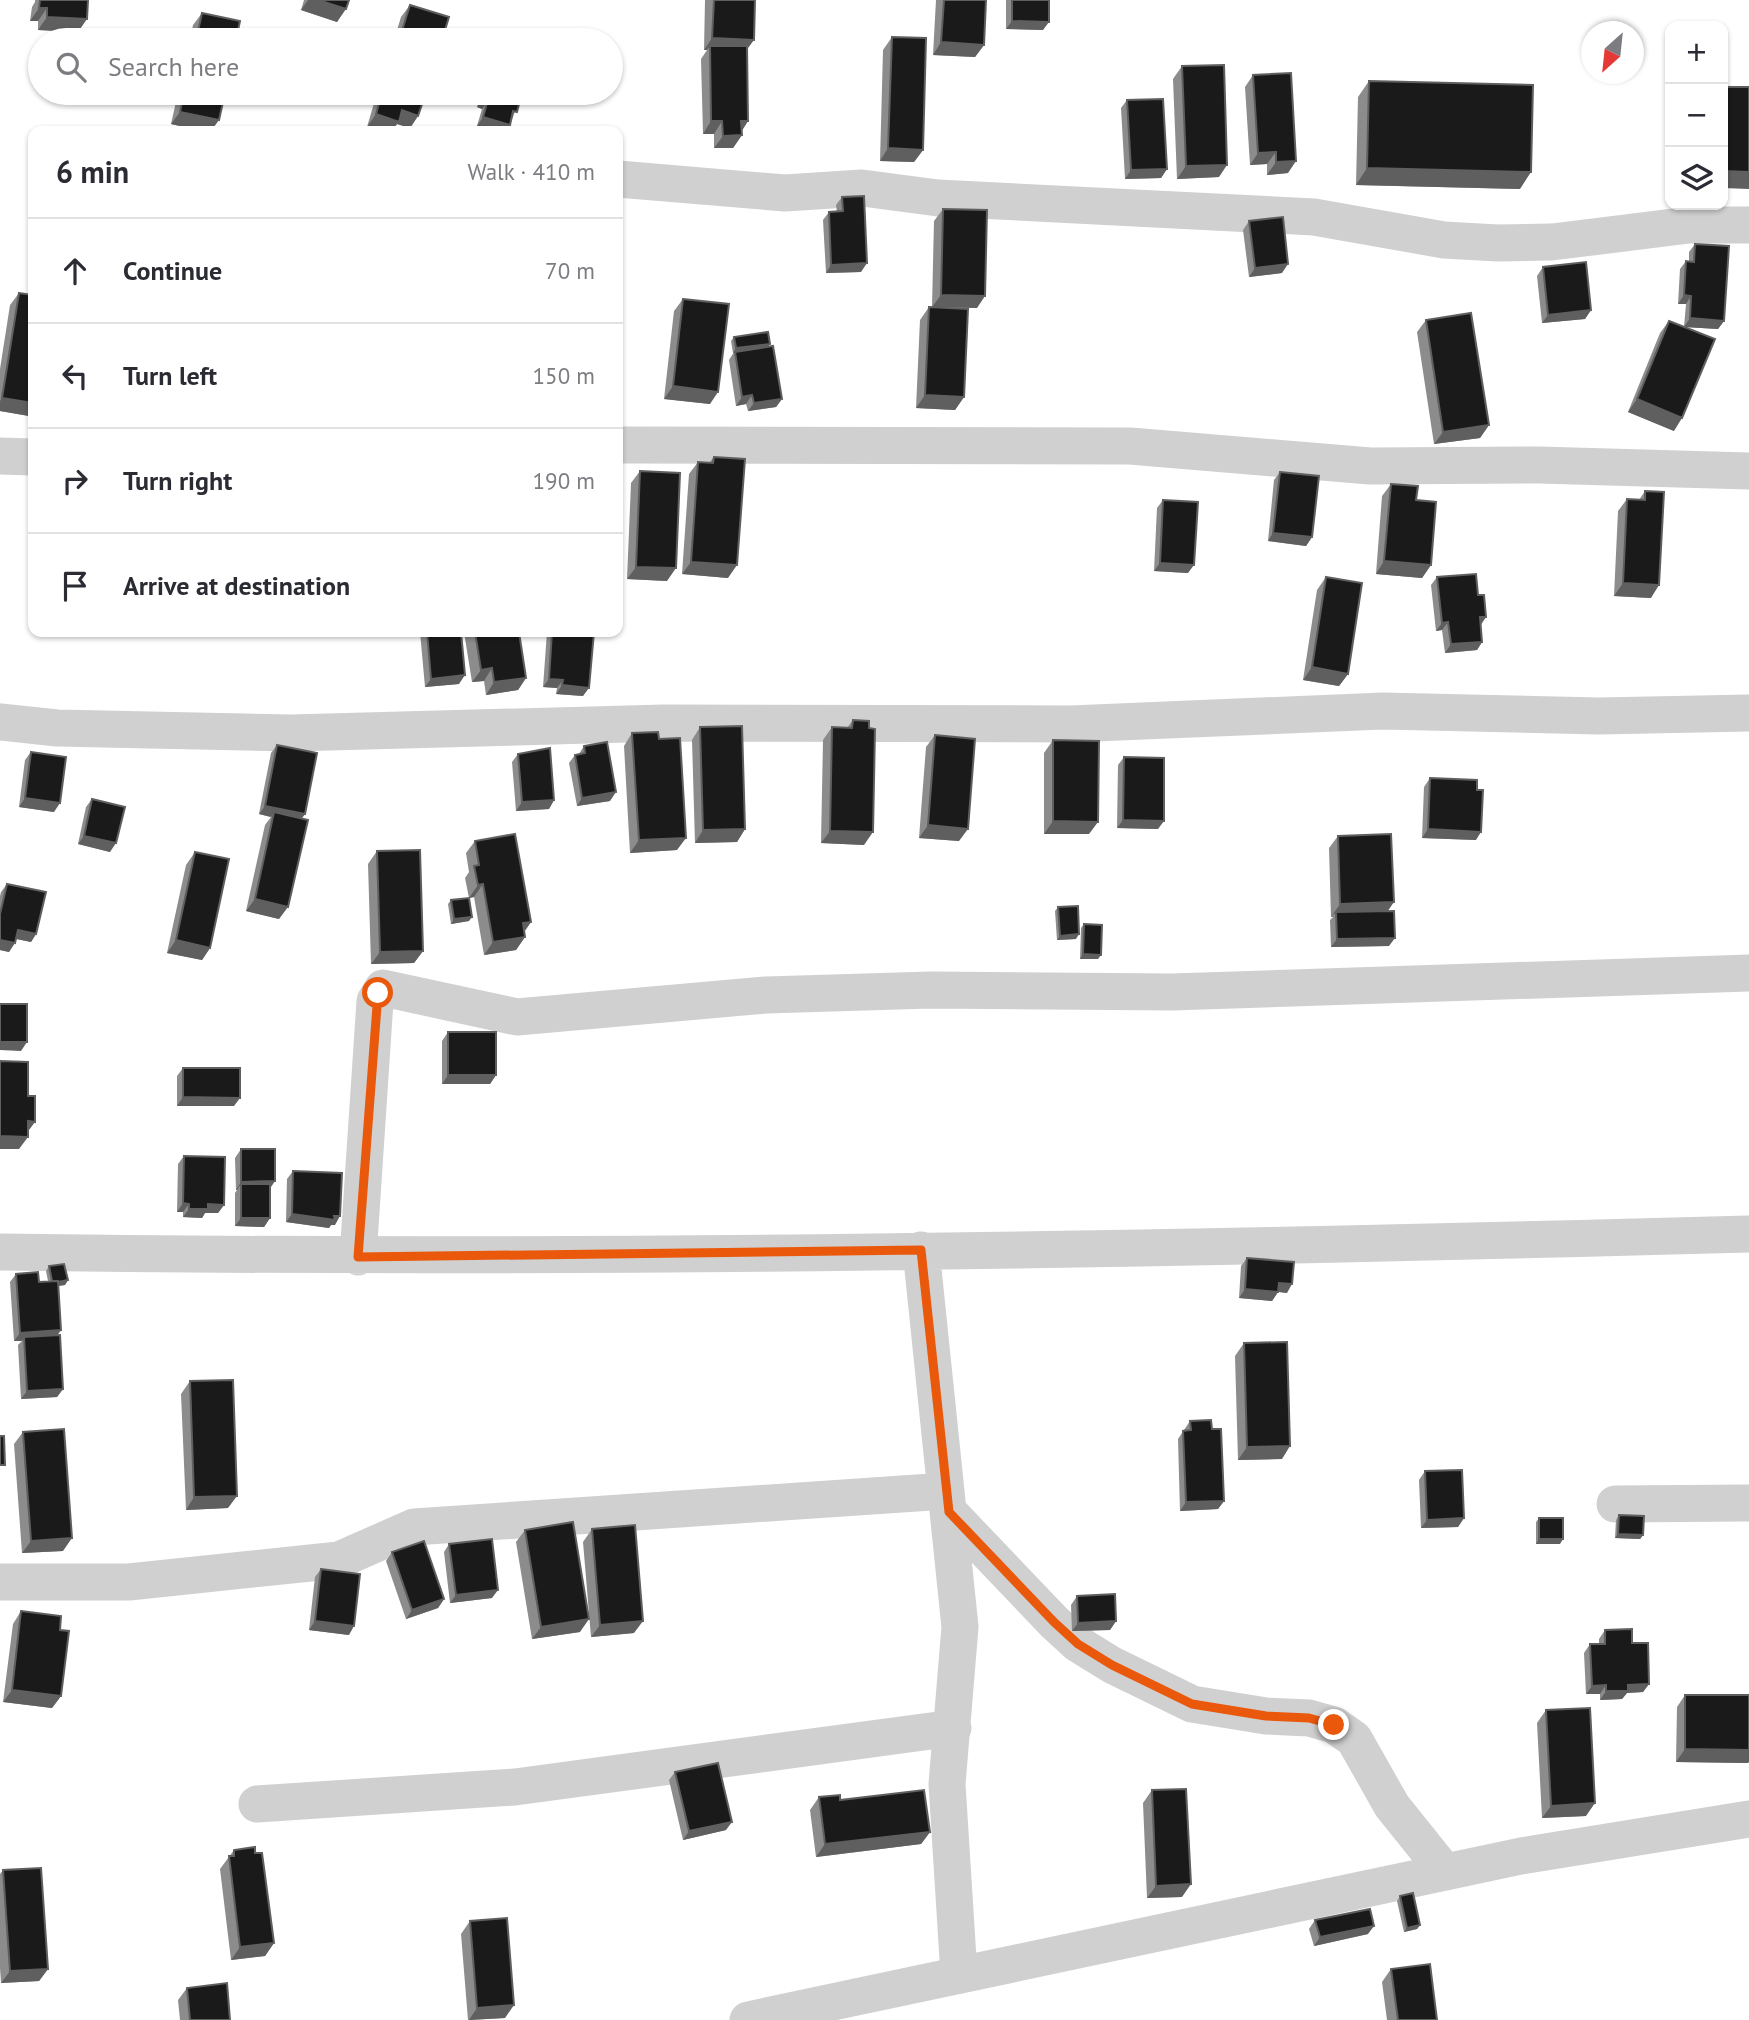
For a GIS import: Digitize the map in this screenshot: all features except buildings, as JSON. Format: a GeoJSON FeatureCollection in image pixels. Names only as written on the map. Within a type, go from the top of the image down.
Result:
{"type":"FeatureCollection","features":[{"type":"Feature","properties":{"kind":"street"},"geometry":{"type":"LineString","coordinates":[[623,179],[785,193],[862,188],[938,198],[1314,218],[1444,240],[1498,243],[1552,242],[1689,225],[1749,225]]}},
{"type":"Feature","properties":{"kind":"street"},"geometry":{"type":"LineString","coordinates":[[623,445],[1130,446],[1370,466],[1539,465],[1749,471]]}},
{"type":"Feature","properties":{"kind":"street"},"geometry":{"type":"LineString","coordinates":[[0,456],[28,457]]}},
{"type":"Feature","properties":{"kind":"street"},"geometry":{"type":"LineString","coordinates":[[0,722],[57,728],[291,733],[664,723],[1071,724],[1383,711],[1599,716],[1749,713]]}},
{"type":"Feature","properties":{"kind":"street"},"geometry":{"type":"LineString","coordinates":[[358,1257],[375,1001],[383,988],[517,1017],[539,1017],[620,1006],[766,995],[931,990],[1172,992],[1749,973]]}},
{"type":"Feature","properties":{"kind":"street"},"geometry":{"type":"LineString","coordinates":[[0,1252],[358,1257],[921,1250],[1749,1234]]}},
{"type":"Feature","properties":{"kind":"street"},"geometry":{"type":"LineString","coordinates":[[921,1250],[960,1627],[947,1784],[959,1975]]}},
{"type":"Feature","properties":{"kind":"street"},"geometry":{"type":"LineString","coordinates":[[0,1582],[129,1583],[339,1560],[414,1527],[947,1502]]}},
{"type":"Feature","properties":{"kind":"street"},"geometry":{"type":"LineString","coordinates":[[947,1502],[1054,1622],[1078,1644],[1112,1665],[1192,1704],[1266,1716],[1309,1718],[1334,1725],[1354,1739],[1392,1806],[1445,1872]]}},
{"type":"Feature","properties":{"kind":"street"},"geometry":{"type":"LineString","coordinates":[[1615,1504],[1749,1503]]}},
{"type":"Feature","properties":{"kind":"street"},"geometry":{"type":"LineString","coordinates":[[257,1804],[515,1787],[953,1728]]}},
{"type":"Feature","properties":{"kind":"street"},"geometry":{"type":"LineString","coordinates":[[748,2020],[1521,1856],[1749,1819]]}},
{"type":"Feature","properties":{"kind":"route"},"geometry":{"type":"LineString","coordinates":[[378,993],[375,1001],[358,1257],[921,1250],[949,1512],[1054,1622],[1078,1644],[1112,1665],[1161,1692],[1192,1704],[1266,1716],[1309,1718],[1334,1725]]}}]}
